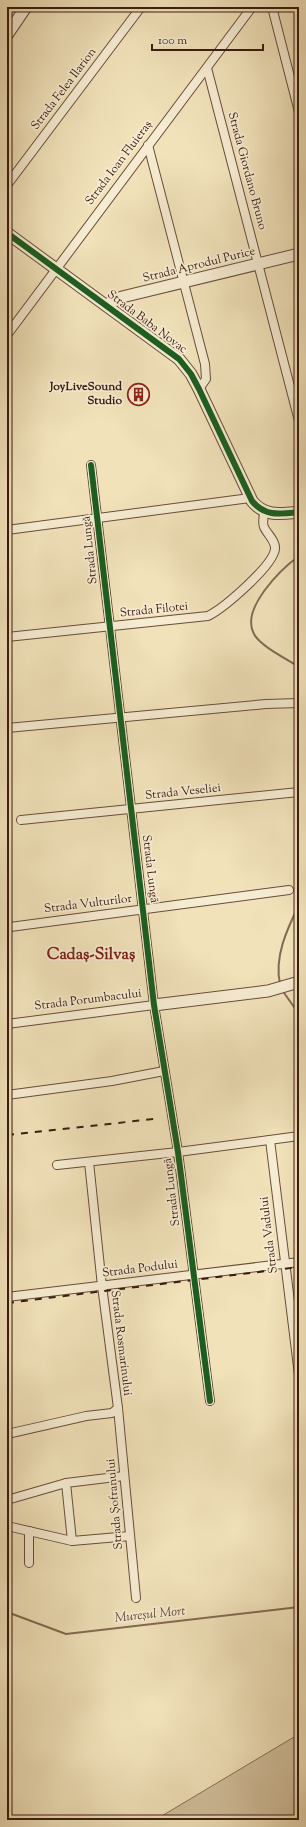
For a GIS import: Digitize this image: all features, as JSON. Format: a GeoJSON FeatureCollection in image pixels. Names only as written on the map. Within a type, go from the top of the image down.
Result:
{"type":"FeatureCollection","features":[{"type":"Feature","properties":{"kind":"street"},"geometry":{"type":"LineString","coordinates":[[7,35],[26,7]]}},
{"type":"Feature","properties":{"kind":"street","name":"Strada Felea Ilarion"},"geometry":{"type":"LineString","coordinates":[[7,185],[141,7]]}},
{"type":"Feature","properties":{"kind":"street","name":"Strada Ioan Fluieraș"},"geometry":{"type":"LineString","coordinates":[[7,335],[252,7]]}},
{"type":"Feature","properties":{"kind":"street"},"geometry":{"type":"LineString","coordinates":[[272,7],[299,112]]}},
{"type":"Feature","properties":{"kind":"street","name":"Strada Giordano Bruno"},"geometry":{"type":"LineString","coordinates":[[207,68],[299,421]]}},
{"type":"Feature","properties":{"kind":"street"},"geometry":{"type":"LineString","coordinates":[[148,145],[206,364],[206,379],[199,389]]}},
{"type":"Feature","properties":{"kind":"street","name":"Strada Baba Novac"},"geometry":{"type":"LineString","coordinates":[[7,233],[179,359],[191,374],[199,389],[252,502]]}},
{"type":"Feature","properties":{"kind":"street","name":"Strada Aprodul Purice"},"geometry":{"type":"LineString","coordinates":[[106,305],[122,297],[299,254]]}},
{"type":"Feature","properties":{"kind":"street","name":"Strada Lungă"},"geometry":{"type":"LineString","coordinates":[[91,465],[154,1005],[178,1152],[210,1401]]}},
{"type":"Feature","properties":{"kind":"street"},"geometry":{"type":"LineString","coordinates":[[7,530],[252,502],[264,512],[278,515],[299,512]]}},
{"type":"Feature","properties":{"kind":"street","name":"Strada Filotei"},"geometry":{"type":"LineString","coordinates":[[7,637],[110,625],[208,616],[225,606],[238,595],[270,559],[275,548],[263,525],[264,512]]}},
{"type":"Feature","properties":{"kind":"street"},"geometry":{"type":"LineString","coordinates":[[7,728],[266,704],[299,703]]}},
{"type":"Feature","properties":{"kind":"street","name":"Strada Veseliei"},"geometry":{"type":"LineString","coordinates":[[21,820],[299,792]]}},
{"type":"Feature","properties":{"kind":"street","name":"Strada Vulturilor"},"geometry":{"type":"LineString","coordinates":[[10,927],[289,890]]}},
{"type":"Feature","properties":{"kind":"street","name":"Strada Porumbacului"},"geometry":{"type":"LineString","coordinates":[[7,1024],[268,991],[299,982]]}},
{"type":"Feature","properties":{"kind":"street"},"geometry":{"type":"LineString","coordinates":[[7,1095],[112,1081],[164,1072]]}},
{"type":"Feature","properties":{"kind":"street"},"geometry":{"type":"LineString","coordinates":[[57,1165],[178,1152],[299,1136]]}},
{"type":"Feature","properties":{"kind":"street","name":"Strada Vadului"},"geometry":{"type":"LineString","coordinates":[[270,1140],[299,1375]]}},
{"type":"Feature","properties":{"kind":"street","name":"Strada Rosmarinului"},"geometry":{"type":"LineString","coordinates":[[89,1162],[102,1286],[118,1408]]}},
{"type":"Feature","properties":{"kind":"street","name":"Strada Podului"},"geometry":{"type":"LineString","coordinates":[[7,1298],[299,1262]]}},
{"type":"Feature","properties":{"kind":"street"},"geometry":{"type":"LineString","coordinates":[[7,1434],[78,1417],[112,1413],[118,1408]]}},
{"type":"Feature","properties":{"kind":"street","name":"Strada Șofranului"},"geometry":{"type":"LineString","coordinates":[[118,1408],[136,1598]]}},
{"type":"Feature","properties":{"kind":"street"},"geometry":{"type":"LineString","coordinates":[[7,1500],[66,1483],[124,1476]]}},
{"type":"Feature","properties":{"kind":"street"},"geometry":{"type":"LineString","coordinates":[[66,1483],[72,1541]]}},
{"type":"Feature","properties":{"kind":"street"},"geometry":{"type":"LineString","coordinates":[[7,1526],[72,1541],[130,1536]]}},
{"type":"Feature","properties":{"kind":"street"},"geometry":{"type":"LineString","coordinates":[[29,1531],[29,1563]]}},
{"type":"Feature","properties":{"kind":"shaded area"},"geometry":{"type":"Polygon","coordinates":[[[299,1734],[299,1820],[155,1820],[299,1734]]]}},
{"type":"Feature","properties":{"kind":"waterway","name":"Mureșul Mort"},"geometry":{"type":"LineString","coordinates":[[299,556],[282,570],[264,590],[257,602],[251,624],[257,639],[274,652],[299,667]]}},
{"type":"Feature","properties":{"kind":"waterway","name":"Mureșul Mort"},"geometry":{"type":"LineString","coordinates":[[280,984],[280,953],[286,933],[299,905]]}},
{"type":"Feature","properties":{"kind":"waterway","name":"Mureșul Mort"},"geometry":{"type":"LineString","coordinates":[[282,990],[299,1014]]}},
{"type":"Feature","properties":{"kind":"waterway","name":"Mureșul Mort"},"geometry":{"type":"LineString","coordinates":[[7,1612],[66,1634],[299,1607]]}},
{"type":"Feature","properties":{"kind":"railway"},"geometry":{"type":"LineString","coordinates":[[7,1135],[154,1119]]}},
{"type":"Feature","properties":{"kind":"railway"},"geometry":{"type":"LineString","coordinates":[[7,1303],[299,1267]]}},
{"type":"Feature","properties":{"kind":"cycle path"},"geometry":{"type":"LineString","coordinates":[[7,233],[179,359],[191,374],[199,389],[252,501],[262,510],[268,512],[279,514],[299,512]]}},
{"type":"Feature","properties":{"kind":"cycle path"},"geometry":{"type":"LineString","coordinates":[[91,465],[154,1005],[178,1152],[210,1401]]}},
{"type":"Feature","properties":{"kind":"place","name":"JoyLiveSound Studio"},"geometry":{"type":"Point","coordinates":[138,394]}},
{"type":"Feature","properties":{"kind":"district","name":"Cadaș-Silvaș"},"geometry":{"type":"Point","coordinates":[91,955]}}]}
